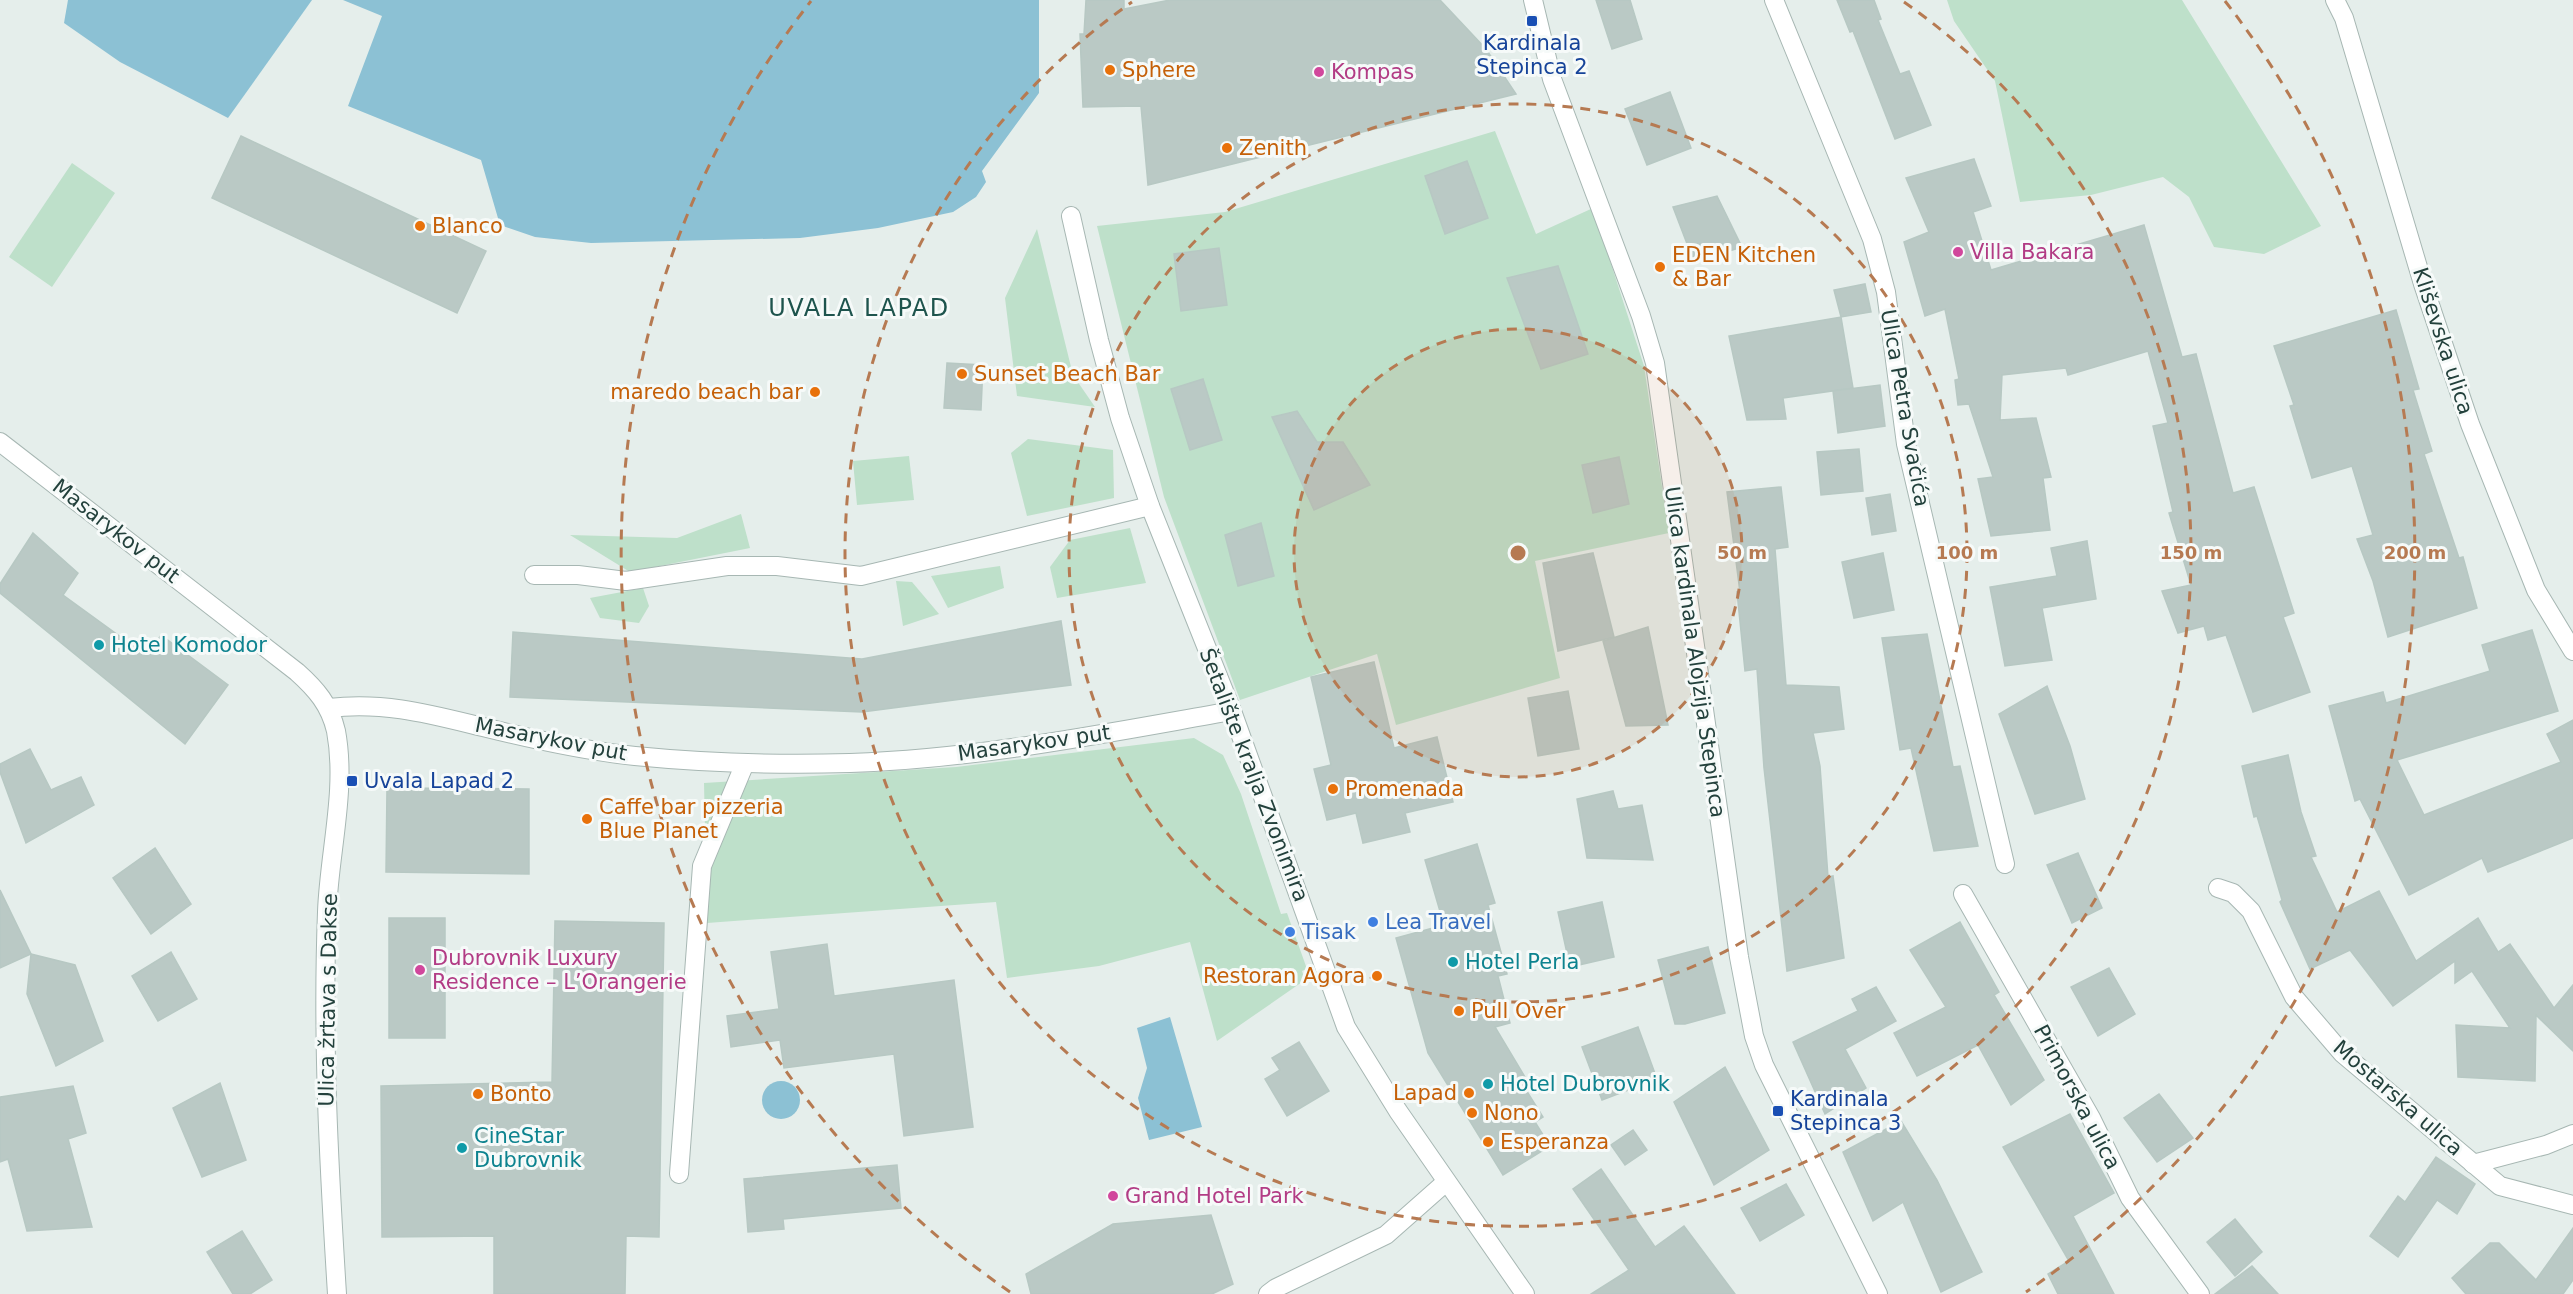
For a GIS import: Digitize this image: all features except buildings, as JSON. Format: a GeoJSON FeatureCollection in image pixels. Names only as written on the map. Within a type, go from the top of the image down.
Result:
{"type":"FeatureCollection","features":[{"type":"Feature","properties":{"kind":"street","name":"Ulica kardinala Alojzija Stepinca"},"geometry":{"type":"LineString","coordinates":[[1533,0],[1552,79],[1641,315],[1655,363],[1736,933],[1754,1036],[1764,1065],[1878,1294]]}},
{"type":"Feature","properties":{"kind":"street","name":"Ulica Petra Svačića"},"geometry":{"type":"LineString","coordinates":[[1774,0],[1872,239],[1886,292],[1906,444],[2005,864]]}},
{"type":"Feature","properties":{"kind":"street","name":"Kliševska ulica"},"geometry":{"type":"LineString","coordinates":[[2335,0],[2344,18],[2423,284],[2470,424],[2536,590],[2573,651]]}},
{"type":"Feature","properties":{"kind":"street","name":"Šetalište kralja Zvonimira"},"geometry":{"type":"LineString","coordinates":[[1071,216],[1099,340],[1120,418],[1150,506],[1232,711],[1346,1027],[1446,1182],[1525,1294]]}},
{"type":"Feature","properties":{"kind":"street","name":"Masarykov put"},"geometry":{"type":"LineString","coordinates":[[0,442],[297,672],[316,690],[329,708],[360,704],[426,712],[586,751],[745,763],[851,763],[999,749],[1232,711]]}},
{"type":"Feature","properties":{"kind":"street"},"geometry":{"type":"LineString","coordinates":[[534,575],[578,575],[626,581],[727,566],[777,566],[861,576],[1150,506]]}},
{"type":"Feature","properties":{"kind":"street","name":"Ulica žrtava s Dakse"},"geometry":{"type":"LineString","coordinates":[[329,708],[338,751],[327,911],[325,1006],[326,1090],[337,1294]]}},
{"type":"Feature","properties":{"kind":"street"},"geometry":{"type":"LineString","coordinates":[[679,1174],[702,866],[745,763]]}},
{"type":"Feature","properties":{"kind":"street","name":"Mostarska ulica"},"geometry":{"type":"LineString","coordinates":[[2217,888],[2233,893],[2251,911],[2294,997],[2342,1053],[2500,1186],[2573,1205]]}},
{"type":"Feature","properties":{"kind":"street","name":"Primorska ulica"},"geometry":{"type":"LineString","coordinates":[[1963,894],[2091,1118],[2130,1198],[2200,1294]]}},
{"type":"Feature","properties":{"kind":"street"},"geometry":{"type":"LineString","coordinates":[[2473,1164],[2546,1145],[2573,1134]]}},
{"type":"Feature","properties":{"kind":"street"},"geometry":{"type":"LineString","coordinates":[[1268,1294],[1386,1235],[1446,1182]]}},
{"type":"Feature","properties":{"kind":"green space"},"geometry":{"type":"Polygon","coordinates":[[[1947,0],[2182,0],[2321,226],[2264,254],[2214,247],[2189,197],[2163,177],[2091,195],[2020,202],[1995,81],[1954,21],[1947,0]]]}},
{"type":"Feature","properties":{"kind":"green space"},"geometry":{"type":"Polygon","coordinates":[[[1495,131],[1536,234],[1593,208],[1644,366],[1669,533],[1535,561],[1560,678],[1396,725],[1377,654],[1240,700],[1164,497],[1097,226],[1225,212],[1495,131]]]}},
{"type":"Feature","properties":{"kind":"green space"},"geometry":{"type":"Polygon","coordinates":[[[72,163],[115,193],[52,287],[9,257],[72,163]]]}},
{"type":"Feature","properties":{"kind":"green space"},"geometry":{"type":"Polygon","coordinates":[[[1037,229],[1073,375],[1095,407],[1017,396],[1005,298],[1037,229]]]}},
{"type":"Feature","properties":{"kind":"green space"},"geometry":{"type":"Polygon","coordinates":[[[1028,439],[1113,450],[1114,498],[1027,516],[1011,453],[1028,439]]]}},
{"type":"Feature","properties":{"kind":"green space"},"geometry":{"type":"Polygon","coordinates":[[[909,456],[914,500],[857,505],[853,461],[909,456]]]}},
{"type":"Feature","properties":{"kind":"green space"},"geometry":{"type":"Polygon","coordinates":[[[741,514],[750,548],[630,572],[570,535],[677,538],[741,514]]]}},
{"type":"Feature","properties":{"kind":"green space"},"geometry":{"type":"Polygon","coordinates":[[[1130,528],[1146,583],[1057,598],[1050,567],[1070,540],[1130,528]]]}},
{"type":"Feature","properties":{"kind":"green space"},"geometry":{"type":"Polygon","coordinates":[[[1000,566],[1004,588],[948,608],[931,576],[1000,566]]]}},
{"type":"Feature","properties":{"kind":"green space"},"geometry":{"type":"Polygon","coordinates":[[[896,581],[912,582],[939,614],[903,626],[896,581]]]}},
{"type":"Feature","properties":{"kind":"green space"},"geometry":{"type":"Polygon","coordinates":[[[643,588],[649,606],[639,623],[600,618],[590,598],[643,588]]]}},
{"type":"Feature","properties":{"kind":"green space"},"geometry":{"type":"Polygon","coordinates":[[[1194,738],[1223,755],[1241,794],[1281,914],[1287,913],[1307,969],[1302,971],[1305,980],[1217,1041],[1190,942],[1099,966],[1007,978],[996,902],[707,923],[704,783],[956,767],[1194,738]]]}},
{"type":"Feature","properties":{"kind":"water"},"geometry":{"type":"Polygon","coordinates":[[[68,0],[312,0],[228,118],[120,62],[64,23],[68,0]]]}},
{"type":"Feature","properties":{"kind":"water"},"geometry":{"type":"Polygon","coordinates":[[[343,0],[1039,0],[1039,93],[982,171],[986,182],[976,197],[953,212],[878,228],[800,238],[591,243],[535,237],[500,225],[481,160],[348,106],[382,16],[343,0]]]}},
{"type":"Feature","properties":{"kind":"water"},"geometry":{"type":"Polygon","coordinates":[[[1170,1017],[1202,1127],[1149,1140],[1138,1098],[1147,1068],[1137,1028],[1170,1017]]]}},
{"type":"Feature","properties":{"kind":"water"},"geometry":{"type":"Polygon","coordinates":[[[781,1081],[795,1086],[800,1100],[795,1114],[781,1119],[767,1114],[762,1100],[767,1086],[781,1081]]]}},
{"type":"Feature","properties":{"kind":"place","name":"Kardinala Stepinca 2"},"geometry":{"type":"Point","coordinates":[1532,21]}},
{"type":"Feature","properties":{"kind":"place","name":"Sphere"},"geometry":{"type":"Point","coordinates":[1110,70]}},
{"type":"Feature","properties":{"kind":"place","name":"Kompas"},"geometry":{"type":"Point","coordinates":[1319,72]}},
{"type":"Feature","properties":{"kind":"place","name":"Zenith"},"geometry":{"type":"Point","coordinates":[1227,148]}},
{"type":"Feature","properties":{"kind":"place","name":"Blanco"},"geometry":{"type":"Point","coordinates":[420,226]}},
{"type":"Feature","properties":{"kind":"place","name":"Villa Bakara"},"geometry":{"type":"Point","coordinates":[1958,252]}},
{"type":"Feature","properties":{"kind":"place","name":"EDEN Kitchen & Bar"},"geometry":{"type":"Point","coordinates":[1660,267]}},
{"type":"Feature","properties":{"kind":"place","name":"Sunset Beach Bar"},"geometry":{"type":"Point","coordinates":[962,374]}},
{"type":"Feature","properties":{"kind":"place","name":"maredo beach bar"},"geometry":{"type":"Point","coordinates":[815,392]}},
{"type":"Feature","properties":{"kind":"place","name":"Hotel Komodor"},"geometry":{"type":"Point","coordinates":[99,645]}},
{"type":"Feature","properties":{"kind":"place","name":"Uvala Lapad 2"},"geometry":{"type":"Point","coordinates":[352,781]}},
{"type":"Feature","properties":{"kind":"place","name":"Promenada"},"geometry":{"type":"Point","coordinates":[1333,789]}},
{"type":"Feature","properties":{"kind":"place","name":"Caffe bar pizzeria Blue Planet"},"geometry":{"type":"Point","coordinates":[587,819]}},
{"type":"Feature","properties":{"kind":"place","name":"Lea Travel"},"geometry":{"type":"Point","coordinates":[1373,922]}},
{"type":"Feature","properties":{"kind":"place","name":"Tisak"},"geometry":{"type":"Point","coordinates":[1290,932]}},
{"type":"Feature","properties":{"kind":"place","name":"Hotel Perla"},"geometry":{"type":"Point","coordinates":[1453,962]}},
{"type":"Feature","properties":{"kind":"place","name":"Dubrovnik Luxury Residence – L’Orangerie"},"geometry":{"type":"Point","coordinates":[420,970]}},
{"type":"Feature","properties":{"kind":"place","name":"Restoran Agora"},"geometry":{"type":"Point","coordinates":[1377,976]}},
{"type":"Feature","properties":{"kind":"place","name":"Pull Over"},"geometry":{"type":"Point","coordinates":[1459,1011]}},
{"type":"Feature","properties":{"kind":"place","name":"Hotel Dubrovnik"},"geometry":{"type":"Point","coordinates":[1488,1084]}},
{"type":"Feature","properties":{"kind":"place","name":"Lapad"},"geometry":{"type":"Point","coordinates":[1469,1093]}},
{"type":"Feature","properties":{"kind":"place","name":"Bonto"},"geometry":{"type":"Point","coordinates":[478,1094]}},
{"type":"Feature","properties":{"kind":"place","name":"Kardinala Stepinca 3"},"geometry":{"type":"Point","coordinates":[1778,1111]}},
{"type":"Feature","properties":{"kind":"place","name":"Nono"},"geometry":{"type":"Point","coordinates":[1472,1113]}},
{"type":"Feature","properties":{"kind":"place","name":"Esperanza"},"geometry":{"type":"Point","coordinates":[1488,1142]}},
{"type":"Feature","properties":{"kind":"place","name":"CineStar Dubrovnik"},"geometry":{"type":"Point","coordinates":[462,1148]}},
{"type":"Feature","properties":{"kind":"place","name":"Grand Hotel Park"},"geometry":{"type":"Point","coordinates":[1113,1196]}},
{"type":"Feature","properties":{"kind":"district","name":"UVALA LAPAD"},"geometry":{"type":"Point","coordinates":[859,308]}}]}
